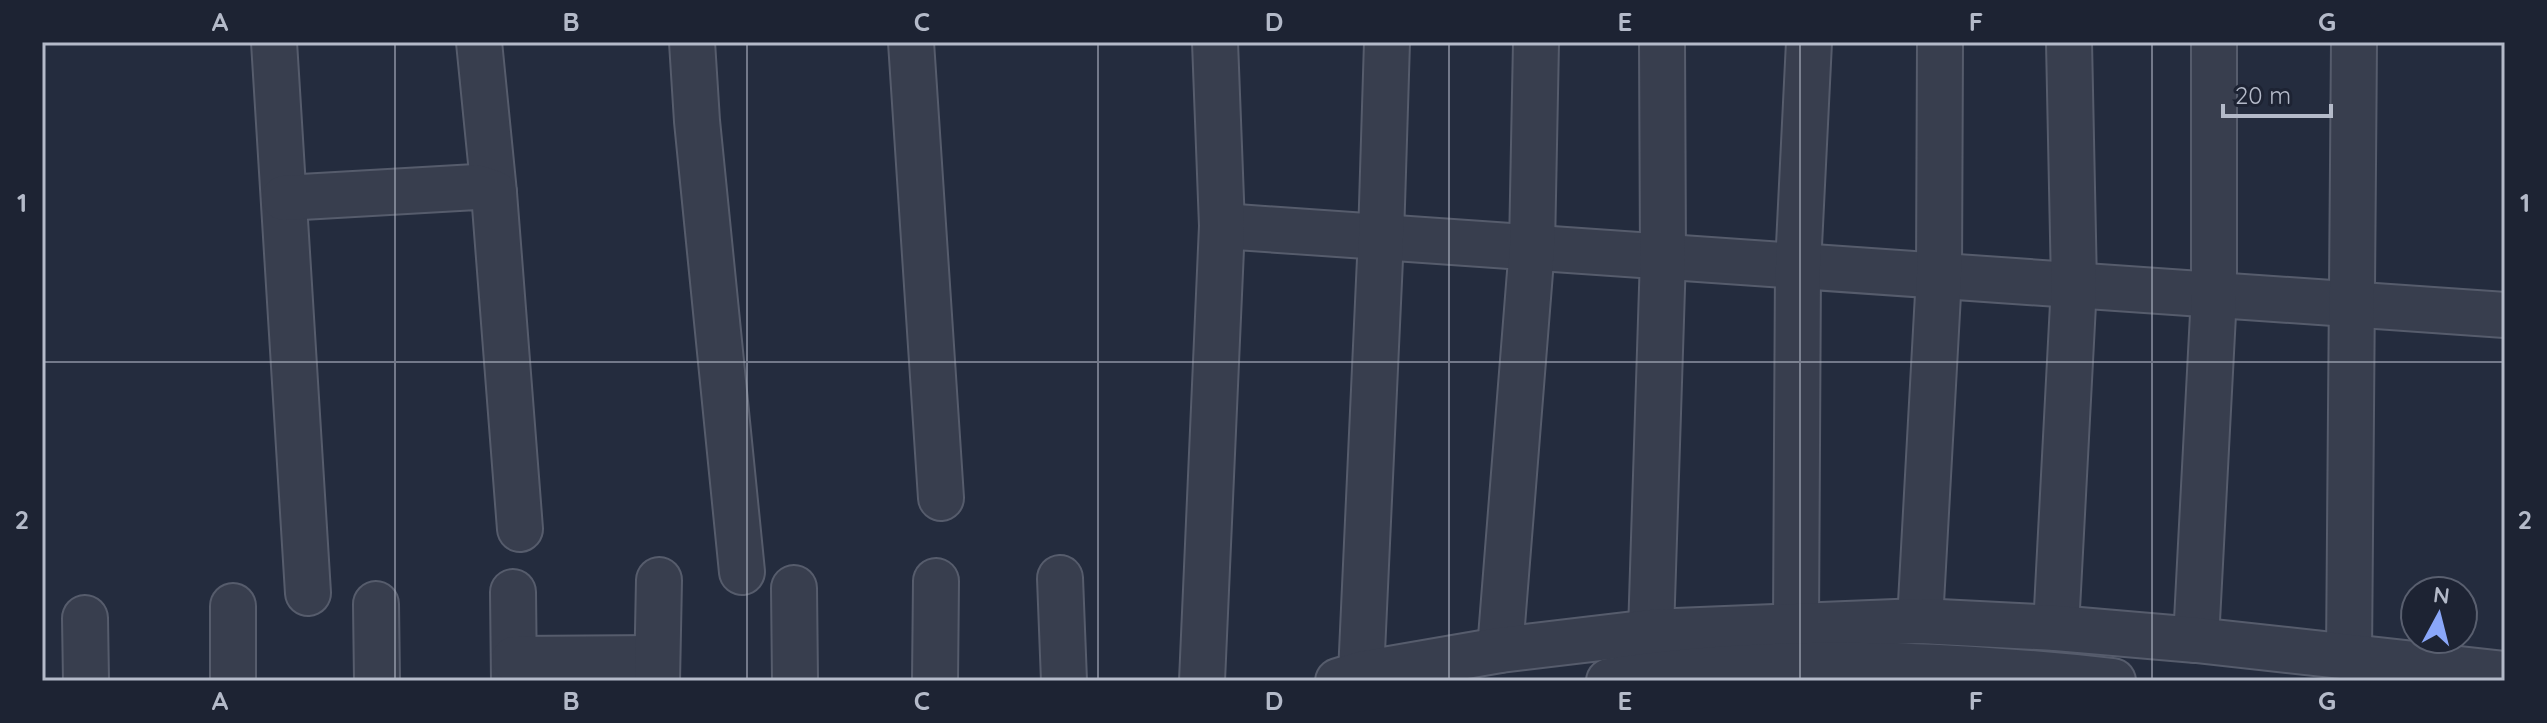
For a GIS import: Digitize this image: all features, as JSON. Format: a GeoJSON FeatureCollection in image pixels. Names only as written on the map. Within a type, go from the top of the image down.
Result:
{"type":"FeatureCollection","features":[{"type":"Feature","properties":{"kind":"street"},"geometry":{"type":"LineString","coordinates":[[274,42],[308,593]]}},
{"type":"Feature","properties":{"kind":"street"},"geometry":{"type":"LineString","coordinates":[[479,42],[520,529]]}},
{"type":"Feature","properties":{"kind":"street"},"geometry":{"type":"LineString","coordinates":[[692,42],[697,121],[742,572]]}},
{"type":"Feature","properties":{"kind":"street"},"geometry":{"type":"LineString","coordinates":[[911,42],[941,498]]}},
{"type":"Feature","properties":{"kind":"street"},"geometry":{"type":"LineString","coordinates":[[1202,681],[1222,226],[1215,42]]}},
{"type":"Feature","properties":{"kind":"street"},"geometry":{"type":"LineString","coordinates":[[1387,42],[1381,237],[1349,678],[1500,650],[1651,632],[1920,621],[2196,640],[2505,674]]}},
{"type":"Feature","properties":{"kind":"street"},"geometry":{"type":"LineString","coordinates":[[1500,650],[1532,247],[1536,42]]}},
{"type":"Feature","properties":{"kind":"street"},"geometry":{"type":"LineString","coordinates":[[1651,632],[1663,257],[1662,42]]}},
{"type":"Feature","properties":{"kind":"street"},"geometry":{"type":"LineString","coordinates":[[1796,625],[1798,266],[1809,42]]}},
{"type":"Feature","properties":{"kind":"street"},"geometry":{"type":"LineString","coordinates":[[1920,621],[1939,276],[1940,42]]}},
{"type":"Feature","properties":{"kind":"street"},"geometry":{"type":"LineString","coordinates":[[2056,628],[2074,285],[2069,42]]}},
{"type":"Feature","properties":{"kind":"street"},"geometry":{"type":"LineString","coordinates":[[2196,640],[2214,295],[2214,42]]}},
{"type":"Feature","properties":{"kind":"street"},"geometry":{"type":"LineString","coordinates":[[2349,657],[2354,42]]}},
{"type":"Feature","properties":{"kind":"street"},"geometry":{"type":"LineString","coordinates":[[284,198],[476,187],[494,193]]}},
{"type":"Feature","properties":{"kind":"street"},"geometry":{"type":"LineString","coordinates":[[1222,226],[2505,315]]}},
{"type":"Feature","properties":{"kind":"street"},"geometry":{"type":"LineString","coordinates":[[1060,578],[1064,681]]}},
{"type":"Feature","properties":{"kind":"street"},"geometry":{"type":"LineString","coordinates":[[513,592],[514,670],[657,670],[659,580]]}},
{"type":"Feature","properties":{"kind":"street"},"geometry":{"type":"LineString","coordinates":[[935,681],[936,581]]}},
{"type":"Feature","properties":{"kind":"street"},"geometry":{"type":"LineString","coordinates":[[794,588],[795,681]]}},
{"type":"Feature","properties":{"kind":"street"},"geometry":{"type":"LineString","coordinates":[[376,604],[377,681]]}},
{"type":"Feature","properties":{"kind":"street"},"geometry":{"type":"LineString","coordinates":[[233,606],[233,681]]}},
{"type":"Feature","properties":{"kind":"street"},"geometry":{"type":"LineString","coordinates":[[85,618],[86,681]]}},
{"type":"Feature","properties":{"kind":"street"},"geometry":{"type":"LineString","coordinates":[[1609,681],[1796,664],[2054,674],[2113,681]]}}]}
